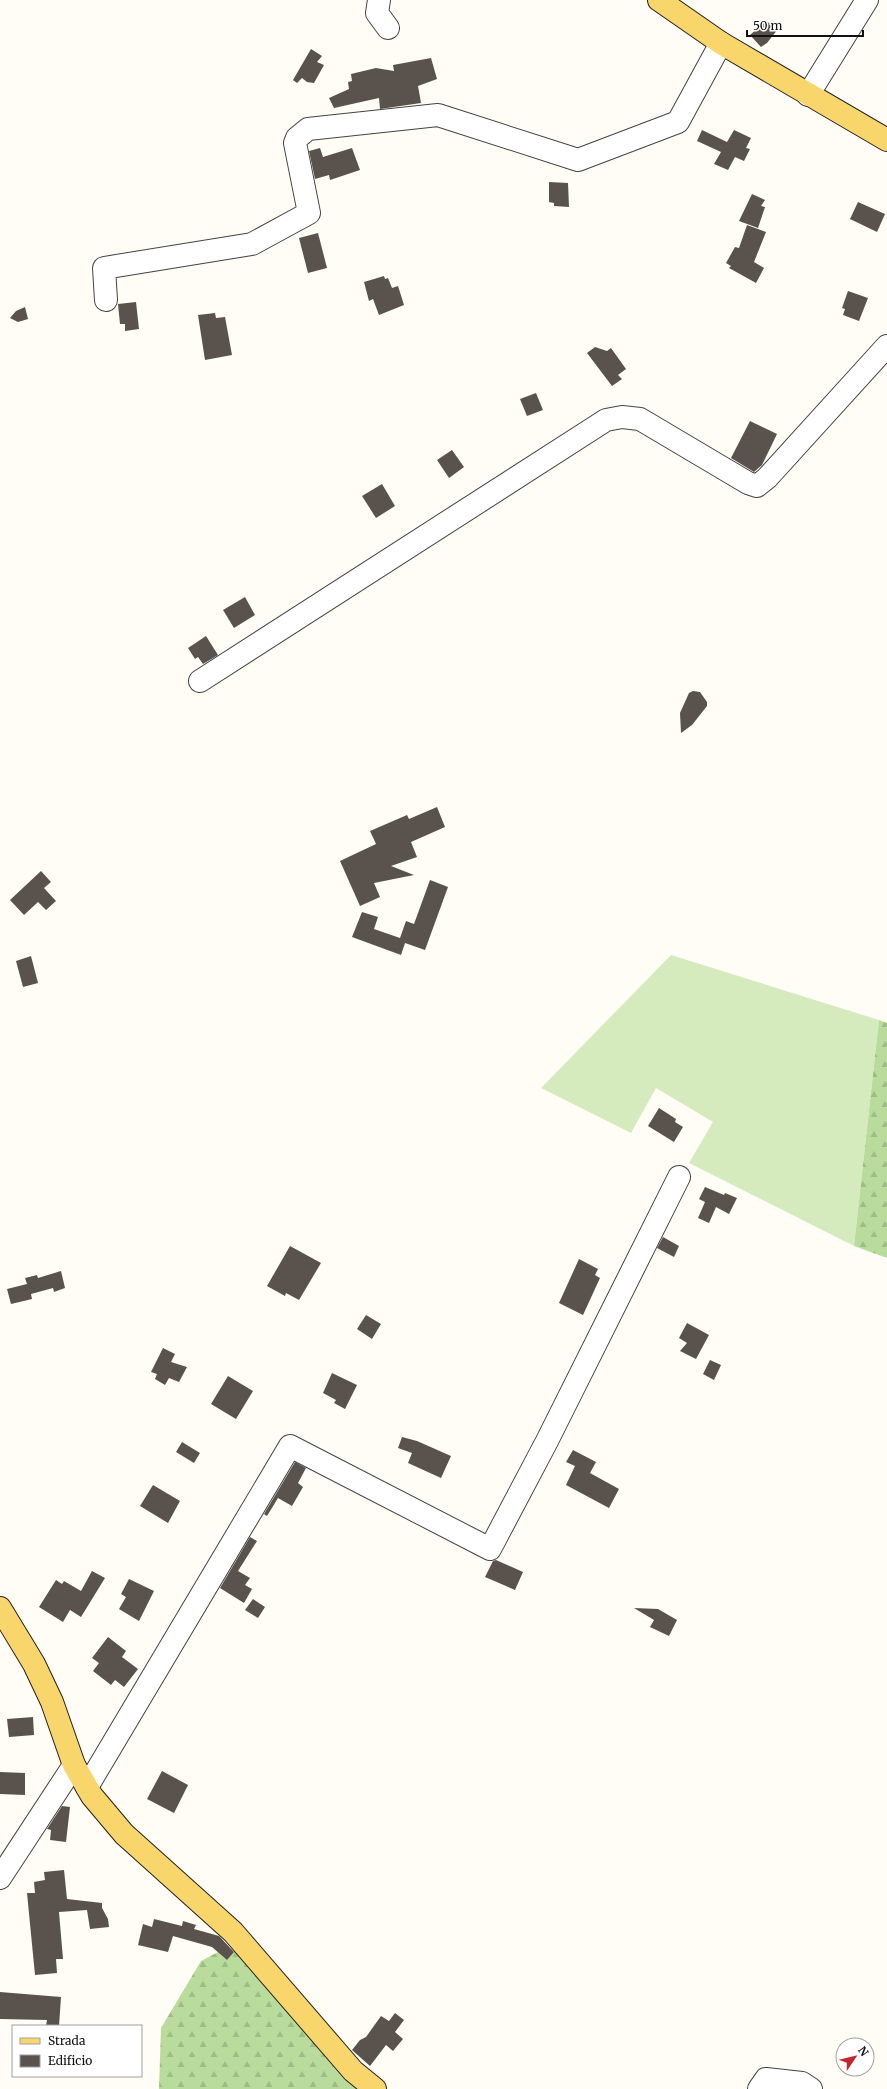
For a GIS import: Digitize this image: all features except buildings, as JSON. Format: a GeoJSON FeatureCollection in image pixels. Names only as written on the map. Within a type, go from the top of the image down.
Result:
{"type":"FeatureCollection","features":[{"type":"Feature","properties":{"kind":"main road"},"geometry":{"type":"LineString","coordinates":[[659,0],[721,43],[887,140]]}},
{"type":"Feature","properties":{"kind":"main road"},"geometry":{"type":"LineString","coordinates":[[0,1608],[34,1664],[52,1702],[74,1765],[92,1796],[124,1834],[233,1932],[353,2071],[375,2089]]}},
{"type":"Feature","properties":{"kind":"street"},"geometry":{"type":"LineString","coordinates":[[379,0],[377,13],[388,28]]}},
{"type":"Feature","properties":{"kind":"street"},"geometry":{"type":"LineString","coordinates":[[808,95],[867,0]]}},
{"type":"Feature","properties":{"kind":"street"},"geometry":{"type":"LineString","coordinates":[[106,300],[104,268],[252,244],[309,213],[294,144],[297,138],[308,129],[438,115],[578,160],[678,122],[721,43]]}},
{"type":"Feature","properties":{"kind":"street"},"geometry":{"type":"LineString","coordinates":[[200,681],[606,420],[622,417],[640,419],[748,483],[757,486],[768,478],[887,346]]}},
{"type":"Feature","properties":{"kind":"street"},"geometry":{"type":"LineString","coordinates":[[87,1787],[290,1446],[490,1548],[546,1441],[679,1176]]}},
{"type":"Feature","properties":{"kind":"street"},"geometry":{"type":"LineString","coordinates":[[0,1878],[74,1765]]}},
{"type":"Feature","properties":{"kind":"street"},"geometry":{"type":"LineString","coordinates":[[759,2089],[766,2079],[802,2083],[811,2089]]}},
{"type":"Feature","properties":{"kind":"green space"},"geometry":{"type":"Polygon","coordinates":[[[671,955],[879,1020],[854,1246],[689,1163],[713,1122],[656,1088],[631,1133],[541,1088],[671,955]]]}},
{"type":"Feature","properties":{"kind":"green space"},"geometry":{"type":"Polygon","coordinates":[[[879,1020],[887,1023],[887,1258],[854,1246],[879,1020]]]}},
{"type":"Feature","properties":{"kind":"green space"},"geometry":{"type":"Polygon","coordinates":[[[236,1949],[359,2089],[159,2089],[161,2028],[201,1961],[218,1952],[227,1960],[236,1949]]]}}]}
